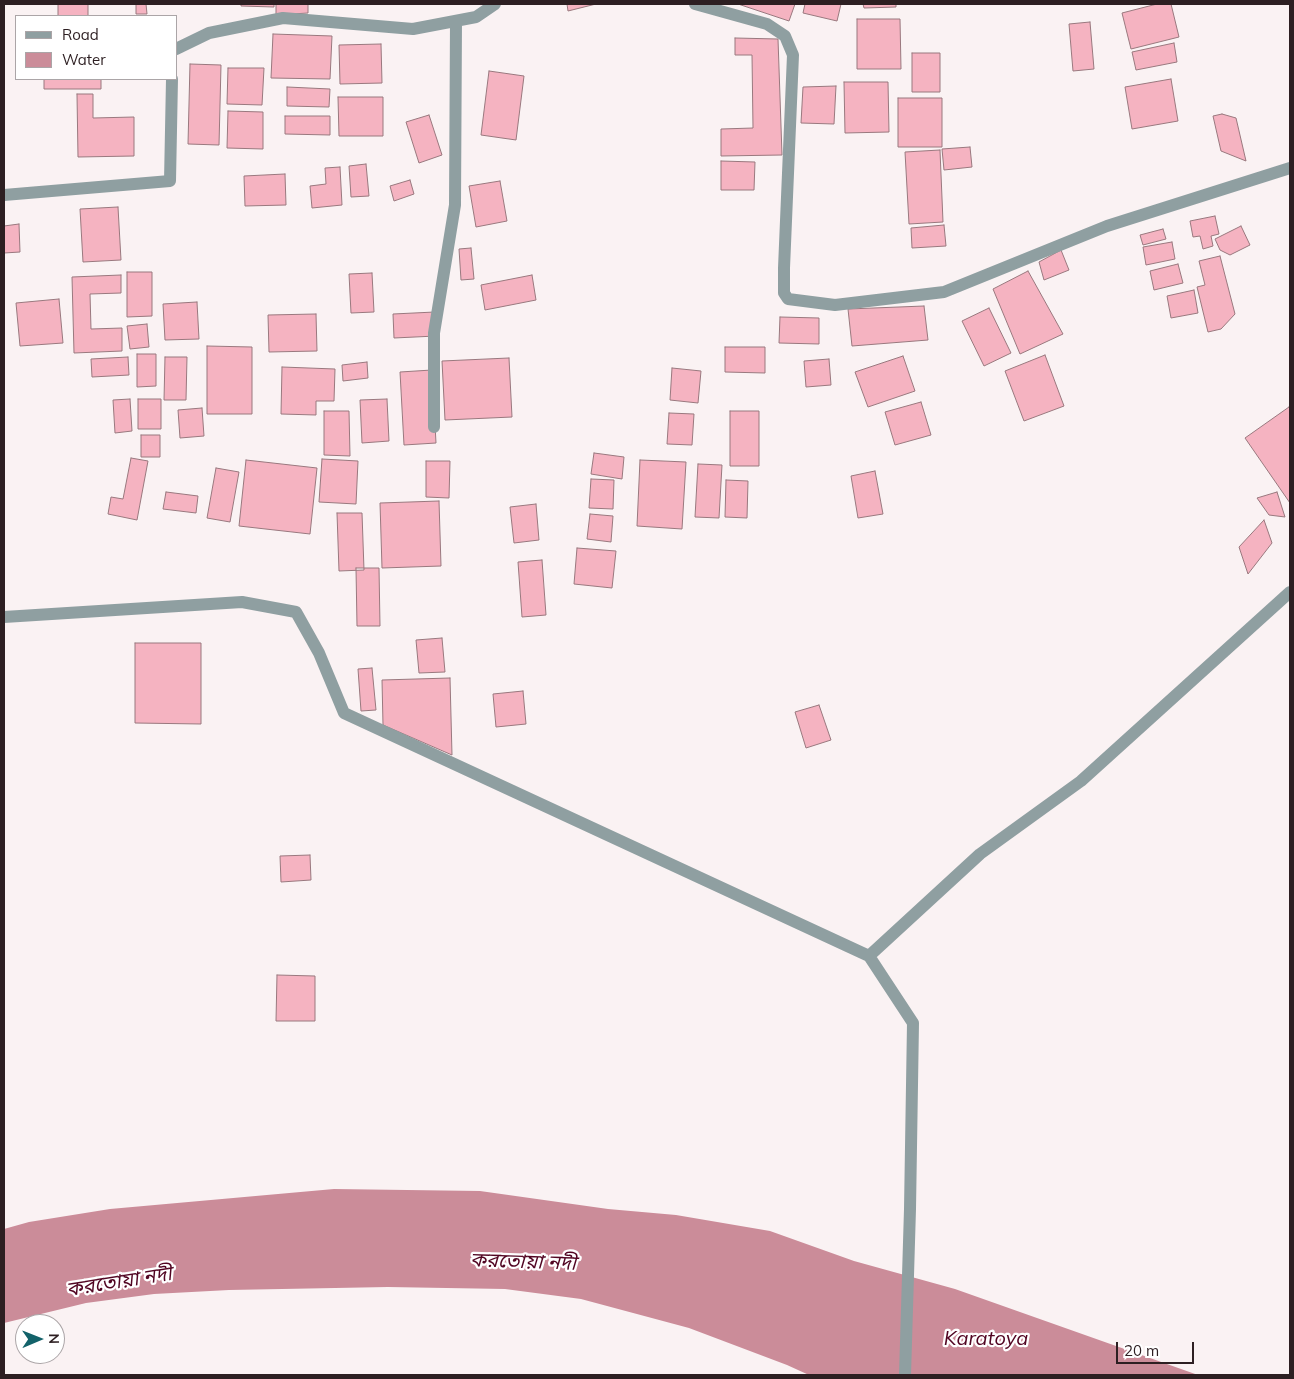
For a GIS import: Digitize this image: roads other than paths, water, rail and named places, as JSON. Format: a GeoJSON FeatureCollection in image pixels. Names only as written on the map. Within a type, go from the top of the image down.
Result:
{"type":"FeatureCollection","features":[{"type":"Feature","properties":{"kind":"street"},"geometry":{"type":"LineString","coordinates":[[178,48],[209,33],[283,18],[413,30],[476,17],[495,4]]}},
{"type":"Feature","properties":{"kind":"street"},"geometry":{"type":"LineString","coordinates":[[695,4],[767,24],[785,36],[793,55],[784,293],[788,299],[836,305],[944,292],[1107,226],[1290,168]]}},
{"type":"Feature","properties":{"kind":"street"},"geometry":{"type":"LineString","coordinates":[[434,427],[434,333],[455,205],[456,21]]}},
{"type":"Feature","properties":{"kind":"street"},"geometry":{"type":"LineString","coordinates":[[4,195],[170,181],[172,80]]}},
{"type":"Feature","properties":{"kind":"street"},"geometry":{"type":"LineString","coordinates":[[869,956],[980,854],[1081,781],[1290,592]]}},
{"type":"Feature","properties":{"kind":"street"},"geometry":{"type":"LineString","coordinates":[[4,617],[242,602],[296,612],[319,652],[344,712],[869,956],[913,1023],[910,1209],[904,1375]]}},
{"type":"Feature","properties":{"kind":"water"},"geometry":{"type":"Polygon","coordinates":[[[334,1189],[480,1191],[608,1209],[676,1215],[770,1231],[854,1261],[955,1289],[1198,1375],[809,1375],[689,1328],[581,1299],[505,1289],[388,1287],[229,1290],[154,1294],[86,1303],[41,1314],[15,1314],[15,1320],[4,1323],[4,1229],[29,1222],[110,1209],[334,1189]]]}},
{"type":"Feature","properties":{"kind":"water label","name":"করতোয়া নদী"},"geometry":{"type":"Point","coordinates":[523,1262]}},
{"type":"Feature","properties":{"kind":"water label","name":"করতোয়া নদী"},"geometry":{"type":"Point","coordinates":[119,1282]}},
{"type":"Feature","properties":{"kind":"water label","name":"Karatoya"},"geometry":{"type":"Point","coordinates":[986,1339]}}]}
